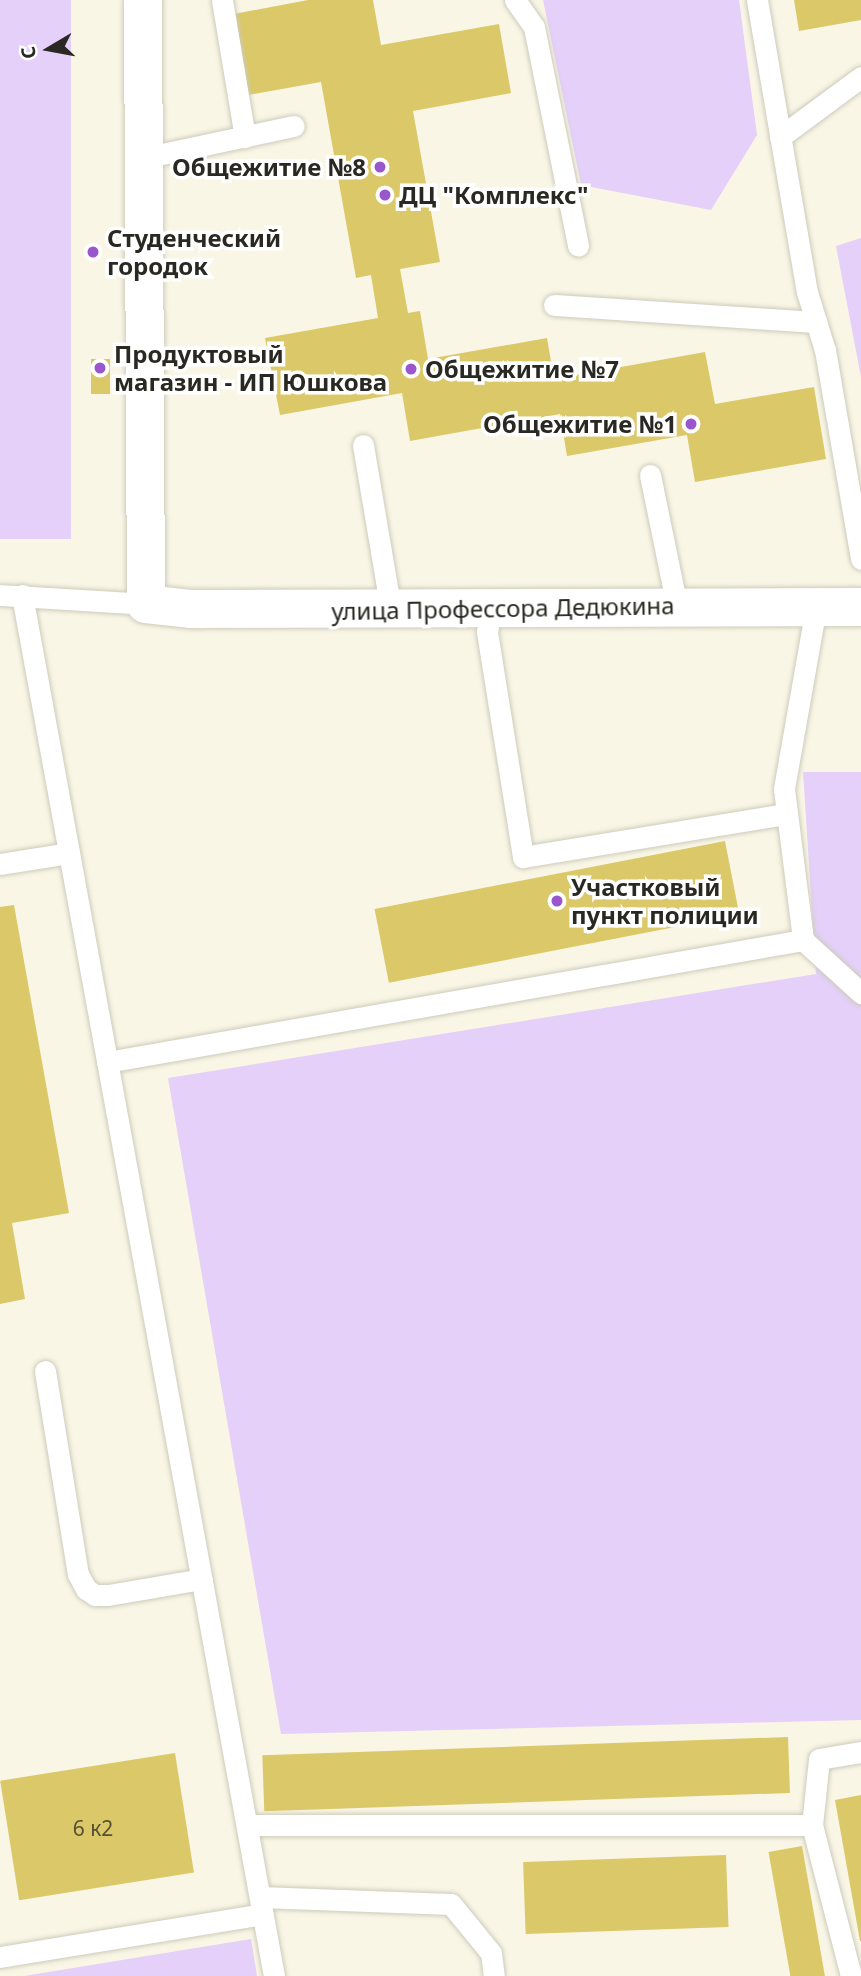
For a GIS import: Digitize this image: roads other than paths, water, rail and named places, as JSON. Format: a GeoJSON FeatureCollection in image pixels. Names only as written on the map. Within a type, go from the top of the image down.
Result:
{"type":"FeatureCollection","features":[{"type":"Feature","properties":{"kind":"street"},"geometry":{"type":"LineString","coordinates":[[143,0],[146,604]]}},
{"type":"Feature","properties":{"kind":"street","name":"улица Профессора Дедюкина"},"geometry":{"type":"LineString","coordinates":[[146,604],[190,609],[491,611],[677,606],[861,607]]}},
{"type":"Feature","properties":{"kind":"lane"},"geometry":{"type":"LineString","coordinates":[[222,0],[245,137]]}},
{"type":"Feature","properties":{"kind":"lane"},"geometry":{"type":"LineString","coordinates":[[515,0],[534,27],[578,246]]}},
{"type":"Feature","properties":{"kind":"lane"},"geometry":{"type":"LineString","coordinates":[[757,0],[807,292],[825,350],[861,559]]}},
{"type":"Feature","properties":{"kind":"lane"},"geometry":{"type":"LineString","coordinates":[[780,137],[861,77]]}},
{"type":"Feature","properties":{"kind":"lane"},"geometry":{"type":"LineString","coordinates":[[143,158],[294,126]]}},
{"type":"Feature","properties":{"kind":"lane"},"geometry":{"type":"LineString","coordinates":[[554,305],[816,322]]}},
{"type":"Feature","properties":{"kind":"lane"},"geometry":{"type":"LineString","coordinates":[[363,445],[391,610]]}},
{"type":"Feature","properties":{"kind":"lane"},"geometry":{"type":"LineString","coordinates":[[650,475],[677,606]]}},
{"type":"Feature","properties":{"kind":"lane"},"geometry":{"type":"LineString","coordinates":[[0,595],[146,604]]}},
{"type":"Feature","properties":{"kind":"lane"},"geometry":{"type":"LineString","coordinates":[[22,595],[274,1976]]}},
{"type":"Feature","properties":{"kind":"lane"},"geometry":{"type":"LineString","coordinates":[[816,607],[783,789],[803,940],[861,993]]}},
{"type":"Feature","properties":{"kind":"lane"},"geometry":{"type":"LineString","coordinates":[[491,611],[487,632],[523,858],[787,814]]}},
{"type":"Feature","properties":{"kind":"lane"},"geometry":{"type":"LineString","coordinates":[[0,864],[69,853]]}},
{"type":"Feature","properties":{"kind":"lane"},"geometry":{"type":"LineString","coordinates":[[107,1062],[803,940]]}},
{"type":"Feature","properties":{"kind":"lane"},"geometry":{"type":"LineString","coordinates":[[45,1371],[78,1574],[86,1589],[95,1595],[108,1595],[202,1579]]}},
{"type":"Feature","properties":{"kind":"lane"},"geometry":{"type":"LineString","coordinates":[[851,1976],[812,1825],[819,1759],[861,1752]]}},
{"type":"Feature","properties":{"kind":"lane"},"geometry":{"type":"LineString","coordinates":[[247,1825],[812,1825]]}},
{"type":"Feature","properties":{"kind":"lane"},"geometry":{"type":"LineString","coordinates":[[0,1957],[261,1905],[451,1904],[491,1953],[494,1976]]}},
{"type":"Feature","properties":{"kind":"place","name":"Общежитие №8"},"geometry":{"type":"Point","coordinates":[380,167]}},
{"type":"Feature","properties":{"kind":"place","name":"ДЦ \"Комплекс\""},"geometry":{"type":"Point","coordinates":[385,195]}},
{"type":"Feature","properties":{"kind":"place","name":"Студенческий городок"},"geometry":{"type":"Point","coordinates":[93,252]}},
{"type":"Feature","properties":{"kind":"place","name":"Продуктовый магазин - ИП Юшкова"},"geometry":{"type":"Point","coordinates":[100,368]}},
{"type":"Feature","properties":{"kind":"place","name":"Общежитие №7"},"geometry":{"type":"Point","coordinates":[411,369]}},
{"type":"Feature","properties":{"kind":"place","name":"Общежитие №1"},"geometry":{"type":"Point","coordinates":[691,424]}},
{"type":"Feature","properties":{"kind":"place","name":"Участковый пункт полиции"},"geometry":{"type":"Point","coordinates":[557,901]}}]}
